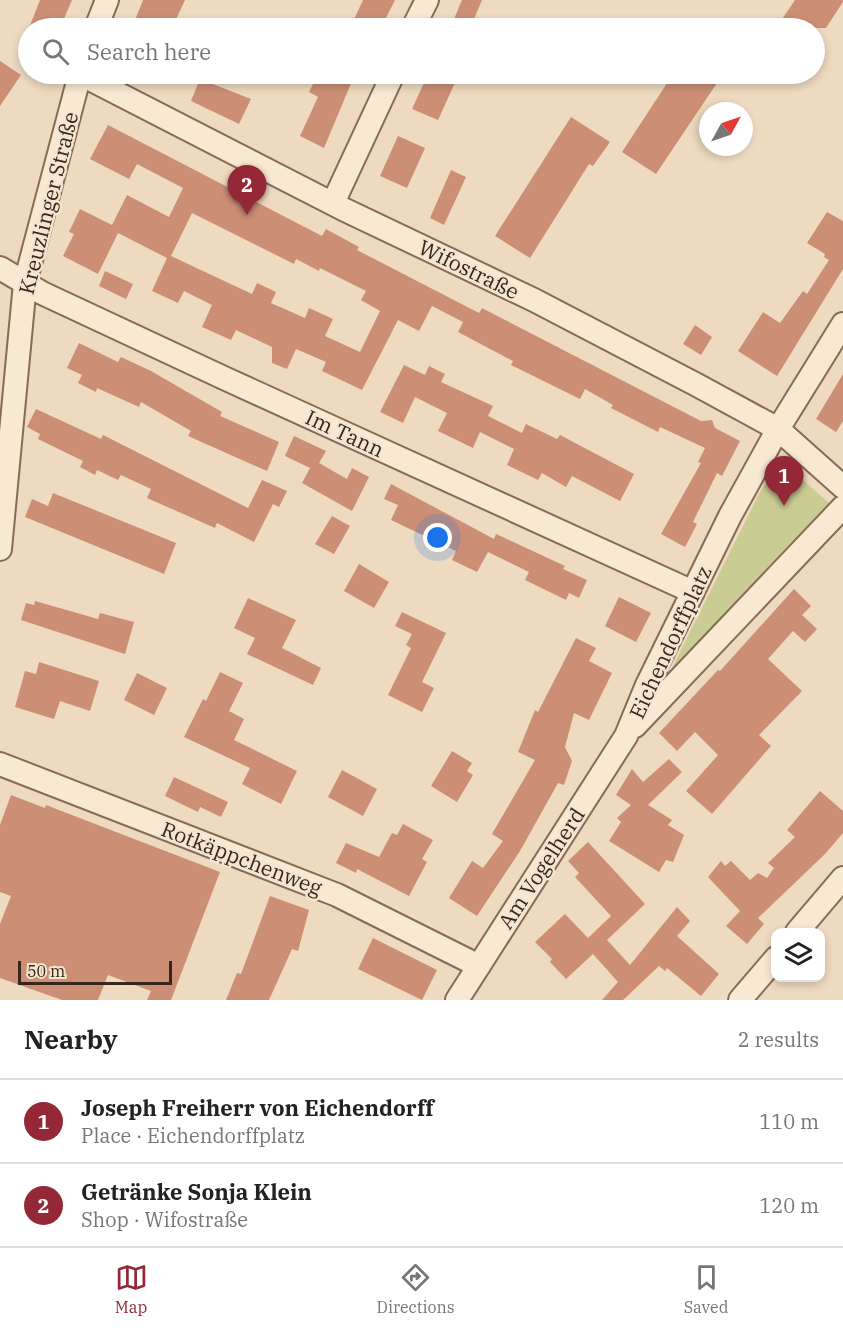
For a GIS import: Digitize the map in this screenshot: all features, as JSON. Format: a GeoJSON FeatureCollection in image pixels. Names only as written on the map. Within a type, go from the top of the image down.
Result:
{"type":"FeatureCollection","features":[{"type":"Feature","properties":{"kind":"street"},"geometry":{"type":"LineString","coordinates":[[100,18],[107,0]]}},
{"type":"Feature","properties":{"kind":"street"},"geometry":{"type":"LineString","coordinates":[[418,18],[426,0]]}},
{"type":"Feature","properties":{"kind":"street","name":"Kreuzlinger Straße"},"geometry":{"type":"LineString","coordinates":[[0,549],[25,283],[77,84]]}},
{"type":"Feature","properties":{"kind":"street","name":"Wifostraße"},"geometry":{"type":"LineString","coordinates":[[100,84],[333,203],[534,300],[778,429],[843,486]]}},
{"type":"Feature","properties":{"kind":"street"},"geometry":{"type":"LineString","coordinates":[[333,203],[388,84]]}},
{"type":"Feature","properties":{"kind":"street","name":"Im Tann"},"geometry":{"type":"LineString","coordinates":[[0,268],[25,283],[261,395],[693,592]]}},
{"type":"Feature","properties":{"kind":"street","name":"Eichendorffplatz"},"geometry":{"type":"LineString","coordinates":[[626,736],[693,592],[778,429],[843,324]]}},
{"type":"Feature","properties":{"kind":"street","name":"Eichendorffplatz"},"geometry":{"type":"LineString","coordinates":[[626,736],[843,507]]}},
{"type":"Feature","properties":{"kind":"street","name":"Am Vogelherd"},"geometry":{"type":"LineString","coordinates":[[458,1000],[626,736]]}},
{"type":"Feature","properties":{"kind":"street","name":"Rotkäppchenweg"},"geometry":{"type":"LineString","coordinates":[[0,764],[337,895],[479,966]]}},
{"type":"Feature","properties":{"kind":"street"},"geometry":{"type":"LineString","coordinates":[[801,928],[843,878]]}},
{"type":"Feature","properties":{"kind":"street"},"geometry":{"type":"LineString","coordinates":[[740,1000],[771,964]]}},
{"type":"Feature","properties":{"kind":"green space"},"geometry":{"type":"Polygon","coordinates":[[[782,468],[791,469],[830,504],[666,680],[761,490],[774,472],[782,468]]]}},
{"type":"Feature","properties":{"kind":"building"},"geometry":{"type":"Polygon","coordinates":[[[40,0],[72,0],[64,18],[33,18],[40,0]]]}},
{"type":"Feature","properties":{"kind":"building"},"geometry":{"type":"Polygon","coordinates":[[[143,0],[185,0],[177,18],[136,18],[143,0]]]}},
{"type":"Feature","properties":{"kind":"building"},"geometry":{"type":"Polygon","coordinates":[[[363,0],[395,0],[386,18],[355,18],[363,0]]]}},
{"type":"Feature","properties":{"kind":"building"},"geometry":{"type":"Polygon","coordinates":[[[462,0],[482,0],[474,18],[454,18],[462,0]]]}},
{"type":"Feature","properties":{"kind":"building"},"geometry":{"type":"Polygon","coordinates":[[[795,0],[843,0],[826,28],[825,18],[783,18],[795,0]]]}},
{"type":"Feature","properties":{"kind":"building"},"geometry":{"type":"Polygon","coordinates":[[[0,61],[18,73],[18,79],[0,106],[0,61]]]}},
{"type":"Feature","properties":{"kind":"building"},"geometry":{"type":"Polygon","coordinates":[[[198,84],[213,84],[251,99],[239,124],[191,101],[198,84]]]}},
{"type":"Feature","properties":{"kind":"building"},"geometry":{"type":"Polygon","coordinates":[[[313,84],[351,84],[324,148],[300,136],[318,97],[309,92],[313,84]]]}},
{"type":"Feature","properties":{"kind":"building"},"geometry":{"type":"Polygon","coordinates":[[[423,84],[454,84],[438,120],[412,109],[423,84]]]}},
{"type":"Feature","properties":{"kind":"building"},"geometry":{"type":"Polygon","coordinates":[[[666,84],[716,84],[704,102],[699,102],[699,110],[656,174],[622,152],[666,84]]]}},
{"type":"Feature","properties":{"kind":"building"},"geometry":{"type":"Polygon","coordinates":[[[571,117],[610,142],[593,166],[589,164],[530,258],[495,236],[571,117]]]}},
{"type":"Feature","properties":{"kind":"building"},"geometry":{"type":"Polygon","coordinates":[[[108,125],[322,236],[326,229],[359,247],[357,250],[479,313],[482,308],[701,421],[712,420],[715,428],[740,441],[722,476],[717,473],[693,522],[697,524],[685,547],[661,534],[701,463],[698,462],[705,448],[660,427],[658,432],[611,408],[613,405],[585,389],[580,399],[511,365],[513,361],[458,332],[463,322],[432,306],[419,331],[398,320],[362,390],[322,371],[326,362],[296,349],[287,369],[272,363],[272,347],[236,330],[231,340],[202,327],[212,305],[184,291],[178,303],[152,291],[167,258],[118,233],[98,274],[63,256],[74,234],[69,232],[80,209],[112,225],[127,195],[169,217],[183,188],[137,164],[129,179],[90,159],[108,125]],[[192,213],[171,256],[252,294],[257,283],[276,292],[271,303],[305,318],[309,308],[333,319],[325,336],[360,352],[380,311],[361,300],[366,291],[296,259],[294,264],[192,213]]]}},
{"type":"Feature","properties":{"kind":"building"},"geometry":{"type":"Polygon","coordinates":[[[398,136],[425,148],[407,188],[380,176],[398,136]]]}},
{"type":"Feature","properties":{"kind":"building"},"geometry":{"type":"Polygon","coordinates":[[[451,170],[466,177],[444,225],[430,218],[451,170]]]}},
{"type":"Feature","properties":{"kind":"building"},"geometry":{"type":"Polygon","coordinates":[[[827,212],[843,221],[843,269],[777,376],[738,351],[763,312],[780,323],[803,291],[807,294],[829,260],[824,257],[825,254],[807,243],[827,212]]]}},
{"type":"Feature","properties":{"kind":"building"},"geometry":{"type":"Polygon","coordinates":[[[105,271],[133,284],[126,299],[99,286],[105,271]]]}},
{"type":"Feature","properties":{"kind":"building"},"geometry":{"type":"Polygon","coordinates":[[[695,325],[712,337],[701,355],[683,344],[695,325]]]}},
{"type":"Feature","properties":{"kind":"building"},"geometry":{"type":"Polygon","coordinates":[[[79,343],[118,362],[121,357],[151,371],[222,412],[220,416],[279,442],[267,471],[188,436],[191,431],[141,402],[139,407],[97,388],[96,392],[78,383],[82,375],[67,368],[79,343]]]}},
{"type":"Feature","properties":{"kind":"building"},"geometry":{"type":"Polygon","coordinates":[[[404,365],[425,375],[429,366],[445,374],[441,382],[493,406],[488,416],[522,433],[526,424],[557,439],[560,435],[634,474],[620,501],[572,476],[566,487],[542,473],[538,480],[507,465],[514,449],[480,432],[473,448],[438,431],[447,413],[415,397],[403,423],[380,412],[404,365]]]}},
{"type":"Feature","properties":{"kind":"building"},"geometry":{"type":"Polygon","coordinates":[[[843,374],[843,421],[836,432],[816,419],[843,374]]]}},
{"type":"Feature","properties":{"kind":"building"},"geometry":{"type":"Polygon","coordinates":[[[36,409],[101,439],[103,435],[248,508],[262,480],[287,491],[279,507],[273,504],[254,542],[217,523],[215,528],[147,498],[151,489],[121,475],[118,480],[97,470],[95,475],[80,467],[83,461],[38,439],[40,434],[27,427],[36,409]]]}},
{"type":"Feature","properties":{"kind":"building"},"geometry":{"type":"Polygon","coordinates":[[[294,436],[326,451],[319,463],[347,479],[352,468],[369,477],[352,511],[302,483],[310,468],[285,456],[294,436]]]}},
{"type":"Feature","properties":{"kind":"building"},"geometry":{"type":"Polygon","coordinates":[[[391,484],[494,539],[496,534],[565,566],[563,569],[587,580],[579,598],[569,593],[566,600],[525,580],[529,572],[488,552],[477,572],[452,560],[456,551],[391,520],[398,505],[384,499],[391,484]]]}},
{"type":"Feature","properties":{"kind":"building"},"geometry":{"type":"Polygon","coordinates":[[[53,493],[176,543],[164,574],[25,517],[32,499],[48,506],[53,493]]]}},
{"type":"Feature","properties":{"kind":"building"},"geometry":{"type":"Polygon","coordinates":[[[332,516],[350,526],[334,554],[315,544],[332,516]]]}},
{"type":"Feature","properties":{"kind":"building"},"geometry":{"type":"Polygon","coordinates":[[[359,564],[389,582],[374,608],[344,591],[359,564]]]}},
{"type":"Feature","properties":{"kind":"building"},"geometry":{"type":"Polygon","coordinates":[[[794,589],[811,606],[802,615],[817,629],[805,642],[793,631],[768,659],[802,691],[759,735],[771,746],[712,814],[686,791],[718,755],[695,732],[677,751],[659,733],[718,670],[720,671],[794,589]]]}},
{"type":"Feature","properties":{"kind":"building"},"geometry":{"type":"Polygon","coordinates":[[[619,597],[651,613],[636,642],[605,626],[619,597]]]}},
{"type":"Feature","properties":{"kind":"building"},"geometry":{"type":"Polygon","coordinates":[[[248,598],[296,620],[282,648],[321,668],[313,685],[247,654],[255,638],[234,628],[248,598]]]}},
{"type":"Feature","properties":{"kind":"building"},"geometry":{"type":"Polygon","coordinates":[[[35,601],[98,619],[100,613],[134,622],[125,654],[21,620],[26,603],[34,605],[35,601]]]}},
{"type":"Feature","properties":{"kind":"building"},"geometry":{"type":"Polygon","coordinates":[[[402,612],[446,633],[422,682],[434,688],[422,712],[388,695],[411,648],[406,645],[412,634],[395,626],[402,612]]]}},
{"type":"Feature","properties":{"kind":"building"},"geometry":{"type":"Polygon","coordinates":[[[576,638],[596,648],[589,661],[612,673],[589,720],[574,713],[565,747],[572,761],[564,785],[558,783],[520,851],[477,916],[449,898],[472,861],[483,868],[503,841],[492,834],[535,760],[518,752],[535,710],[538,712],[576,638]]]}},
{"type":"Feature","properties":{"kind":"building"},"geometry":{"type":"Polygon","coordinates":[[[39,662],[99,681],[90,711],[60,701],[54,719],[15,707],[25,671],[36,674],[39,662]]]}},
{"type":"Feature","properties":{"kind":"building"},"geometry":{"type":"Polygon","coordinates":[[[220,672],[243,683],[229,711],[244,719],[234,740],[297,771],[281,804],[242,784],[250,768],[184,737],[203,699],[206,701],[220,672]]]}},
{"type":"Feature","properties":{"kind":"building"},"geometry":{"type":"Polygon","coordinates":[[[137,673],[167,688],[154,715],[124,700],[137,673]]]}},
{"type":"Feature","properties":{"kind":"building"},"geometry":{"type":"Polygon","coordinates":[[[452,751],[472,763],[467,771],[473,775],[457,802],[431,786],[452,751]]]}},
{"type":"Feature","properties":{"kind":"building"},"geometry":{"type":"Polygon","coordinates":[[[669,759],[682,772],[648,805],[672,820],[668,825],[684,835],[673,862],[666,860],[659,872],[609,841],[621,822],[617,818],[631,805],[616,795],[632,769],[643,782],[669,759]]]}},
{"type":"Feature","properties":{"kind":"building"},"geometry":{"type":"Polygon","coordinates":[[[342,770],[377,789],[363,816],[328,797],[342,770]]]}},
{"type":"Feature","properties":{"kind":"building"},"geometry":{"type":"Polygon","coordinates":[[[174,777],[228,802],[221,817],[200,807],[198,812],[165,796],[174,777]]]}},
{"type":"Feature","properties":{"kind":"building"},"geometry":{"type":"Polygon","coordinates":[[[820,791],[843,811],[843,833],[825,854],[758,918],[764,924],[747,944],[726,926],[740,911],[708,877],[721,861],[725,866],[731,861],[750,880],[758,873],[767,878],[774,868],[768,863],[795,837],[787,830],[820,791]]]}},
{"type":"Feature","properties":{"kind":"building"},"geometry":{"type":"Polygon","coordinates":[[[11,795],[45,808],[46,805],[220,872],[171,1000],[147,1000],[151,991],[108,975],[98,1000],[62,1000],[0,978],[0,924],[11,896],[0,892],[0,825],[11,795]]]}},
{"type":"Feature","properties":{"kind":"building"},"geometry":{"type":"Polygon","coordinates":[[[403,824],[433,840],[422,859],[427,862],[409,896],[357,869],[356,873],[336,863],[346,843],[379,857],[392,833],[397,835],[403,824]]]}},
{"type":"Feature","properties":{"kind":"building"},"geometry":{"type":"Polygon","coordinates":[[[588,842],[645,904],[607,940],[630,965],[677,907],[690,921],[677,936],[719,974],[701,996],[667,968],[665,971],[659,966],[623,1000],[602,1000],[618,982],[593,954],[566,979],[550,962],[552,959],[535,942],[565,914],[588,938],[611,916],[575,877],[579,873],[568,861],[588,842]]]}},
{"type":"Feature","properties":{"kind":"building"},"geometry":{"type":"Polygon","coordinates":[[[270,896],[309,910],[298,951],[292,949],[269,1000],[226,1000],[237,973],[241,974],[270,896]]]}},
{"type":"Feature","properties":{"kind":"building"},"geometry":{"type":"Polygon","coordinates":[[[373,938],[437,970],[422,1000],[358,969],[373,938]]]}},
{"type":"Feature","properties":{"kind":"place","name":"Getränke Sonja Klein"},"geometry":{"type":"Point","coordinates":[247,215]}},
{"type":"Feature","properties":{"kind":"place","name":"Joseph Freiherr von Eichendorff"},"geometry":{"type":"Point","coordinates":[784,506]}}]}
